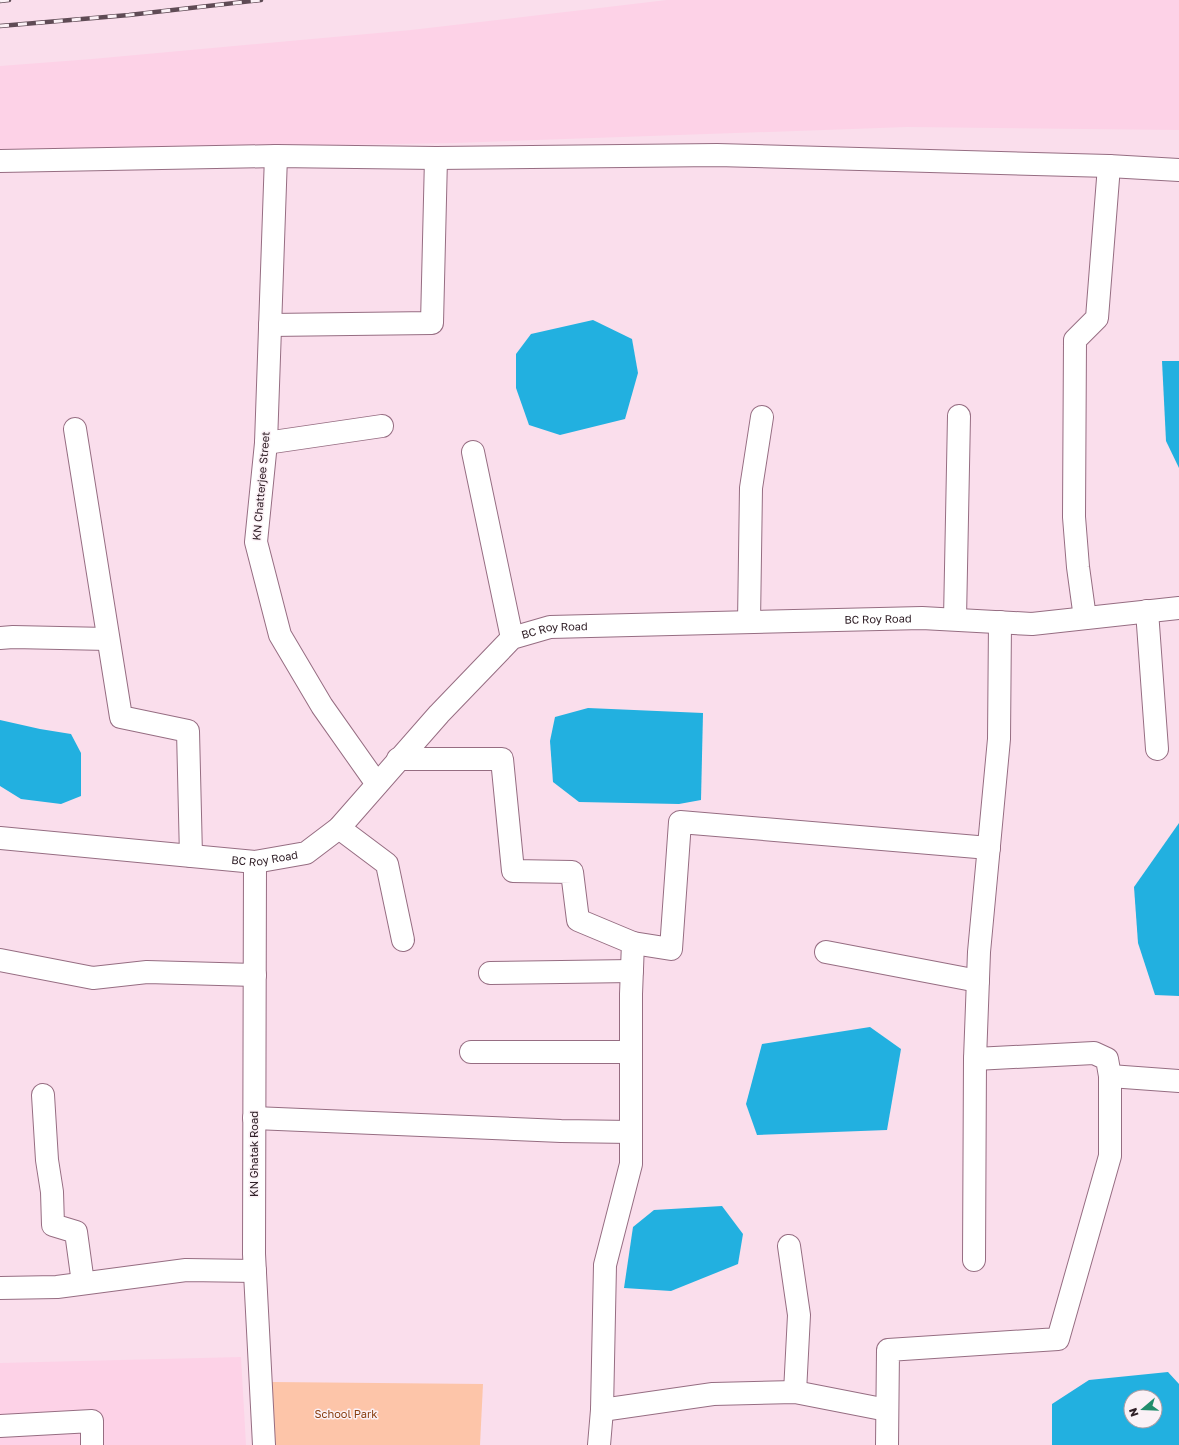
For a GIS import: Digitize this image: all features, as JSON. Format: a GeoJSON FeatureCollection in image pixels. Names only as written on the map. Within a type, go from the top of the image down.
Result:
{"type":"FeatureCollection","features":[{"type":"Feature","properties":{"kind":"street"},"geometry":{"type":"LineString","coordinates":[[0,161],[276,156],[436,158],[717,155],[1109,166],[1179,170]]}},
{"type":"Feature","properties":{"kind":"street","name":"KN Chatterjee Street"},"geometry":{"type":"LineString","coordinates":[[276,156],[266,443],[256,542],[280,635],[322,706],[377,784]]}},
{"type":"Feature","properties":{"kind":"street"},"geometry":{"type":"LineString","coordinates":[[270,325],[432,323],[436,158]]}},
{"type":"Feature","properties":{"kind":"street"},"geometry":{"type":"LineString","coordinates":[[1085,618],[1078,567],[1074,517],[1076,340],[1097,318],[1109,166]]}},
{"type":"Feature","properties":{"kind":"street"},"geometry":{"type":"LineString","coordinates":[[955,619],[959,416]]}},
{"type":"Feature","properties":{"kind":"street"},"geometry":{"type":"LineString","coordinates":[[749,622],[750,488],[762,417]]}},
{"type":"Feature","properties":{"kind":"street"},"geometry":{"type":"LineString","coordinates":[[266,443],[382,426]]}},
{"type":"Feature","properties":{"kind":"street"},"geometry":{"type":"LineString","coordinates":[[75,429],[121,717],[188,731],[191,856]]}},
{"type":"Feature","properties":{"kind":"street"},"geometry":{"type":"LineString","coordinates":[[473,452],[512,638]]}},
{"type":"Feature","properties":{"kind":"street","name":"BC Roy Road"},"geometry":{"type":"LineString","coordinates":[[0,838],[255,862],[306,853],[339,828],[438,714],[512,638],[550,627],[922,618],[1032,624],[1179,608]]}},
{"type":"Feature","properties":{"kind":"street"},"geometry":{"type":"LineString","coordinates":[[1147,611],[1157,749]]}},
{"type":"Feature","properties":{"kind":"street"},"geometry":{"type":"LineString","coordinates":[[974,1260],[975,1059],[979,952],[999,739],[1000,622]]}},
{"type":"Feature","properties":{"kind":"street"},"geometry":{"type":"LineString","coordinates":[[0,638],[108,639]]}},
{"type":"Feature","properties":{"kind":"street"},"geometry":{"type":"LineString","coordinates":[[398,759],[502,759],[513,871],[572,872],[578,920],[633,943],[671,949],[680,822],[989,848]]}},
{"type":"Feature","properties":{"kind":"street"},"geometry":{"type":"LineString","coordinates":[[339,828],[387,864],[403,940]]}},
{"type":"Feature","properties":{"kind":"street","name":"KN Ghatak Road"},"geometry":{"type":"LineString","coordinates":[[255,862],[255,1271],[264,1445]]}},
{"type":"Feature","properties":{"kind":"street"},"geometry":{"type":"LineString","coordinates":[[599,1445],[602,1410],[606,1265],[631,1164],[633,943]]}},
{"type":"Feature","properties":{"kind":"street"},"geometry":{"type":"LineString","coordinates":[[826,952],[978,981]]}},
{"type":"Feature","properties":{"kind":"street"},"geometry":{"type":"LineString","coordinates":[[0,960],[93,978],[147,972],[255,975]]}},
{"type":"Feature","properties":{"kind":"street"},"geometry":{"type":"LineString","coordinates":[[490,973],[632,971]]}},
{"type":"Feature","properties":{"kind":"street"},"geometry":{"type":"LineString","coordinates":[[471,1052],[631,1052]]}},
{"type":"Feature","properties":{"kind":"street"},"geometry":{"type":"LineString","coordinates":[[887,1445],[888,1350],[1058,1339],[1110,1156],[1110,1076],[1107,1059],[1094,1052],[975,1059]]}},
{"type":"Feature","properties":{"kind":"street"},"geometry":{"type":"LineString","coordinates":[[1110,1076],[1179,1081]]}},
{"type":"Feature","properties":{"kind":"street"},"geometry":{"type":"LineString","coordinates":[[43,1095],[47,1160],[52,1192],[53,1225],[76,1232],[83,1283]]}},
{"type":"Feature","properties":{"kind":"street"},"geometry":{"type":"LineString","coordinates":[[254,1118],[560,1132],[631,1132]]}},
{"type":"Feature","properties":{"kind":"street"},"geometry":{"type":"LineString","coordinates":[[789,1246],[800,1315],[795,1392]]}},
{"type":"Feature","properties":{"kind":"street"},"geometry":{"type":"LineString","coordinates":[[0,1288],[57,1287],[186,1270],[255,1271]]}},
{"type":"Feature","properties":{"kind":"street"},"geometry":{"type":"LineString","coordinates":[[602,1410],[713,1394],[795,1392],[888,1410]]}},
{"type":"Feature","properties":{"kind":"street"},"geometry":{"type":"LineString","coordinates":[[0,1426],[92,1421],[92,1445]]}},
{"type":"Feature","properties":{"kind":"shaded area"},"geometry":{"type":"Polygon","coordinates":[[[667,0],[1179,0],[1179,130],[907,127],[455,143],[0,151],[0,66],[411,30],[667,0]]]}},
{"type":"Feature","properties":{"kind":"shaded area"},"geometry":{"type":"Polygon","coordinates":[[[241,1357],[246,1445],[0,1445],[0,1363],[241,1357]]]}},
{"type":"Feature","properties":{"kind":"green space","name":"School Park"},"geometry":{"type":"Polygon","coordinates":[[[272,1382],[483,1384],[480,1445],[275,1445],[272,1382]]]}},
{"type":"Feature","properties":{"kind":"water"},"geometry":{"type":"Polygon","coordinates":[[[593,320],[632,339],[638,373],[625,419],[560,435],[529,425],[516,388],[516,354],[531,334],[593,320]]]}},
{"type":"Feature","properties":{"kind":"water"},"geometry":{"type":"Polygon","coordinates":[[[1162,361],[1179,361],[1179,468],[1166,441],[1162,361]]]}},
{"type":"Feature","properties":{"kind":"water"},"geometry":{"type":"Polygon","coordinates":[[[588,708],[703,713],[701,800],[679,804],[579,802],[553,782],[550,741],[555,717],[588,708]]]}},
{"type":"Feature","properties":{"kind":"water"},"geometry":{"type":"Polygon","coordinates":[[[0,720],[71,734],[81,753],[81,796],[61,804],[21,799],[0,786],[0,720]]]}},
{"type":"Feature","properties":{"kind":"water"},"geometry":{"type":"Polygon","coordinates":[[[1179,823],[1179,996],[1155,995],[1138,943],[1134,887],[1179,823]]]}},
{"type":"Feature","properties":{"kind":"water"},"geometry":{"type":"Polygon","coordinates":[[[870,1027],[901,1049],[887,1130],[757,1135],[746,1104],[762,1044],[870,1027]]]}},
{"type":"Feature","properties":{"kind":"water"},"geometry":{"type":"Polygon","coordinates":[[[722,1206],[743,1234],[738,1264],[671,1291],[624,1288],[633,1227],[654,1210],[722,1206]]]}},
{"type":"Feature","properties":{"kind":"water"},"geometry":{"type":"Polygon","coordinates":[[[1168,1372],[1179,1384],[1179,1445],[1052,1445],[1052,1404],[1089,1380],[1168,1372]]]}},
{"type":"Feature","properties":{"kind":"railway"},"geometry":{"type":"LineString","coordinates":[[0,1],[9,0]]}},
{"type":"Feature","properties":{"kind":"railway"},"geometry":{"type":"LineString","coordinates":[[0,26],[129,15],[261,0]]}}]}
